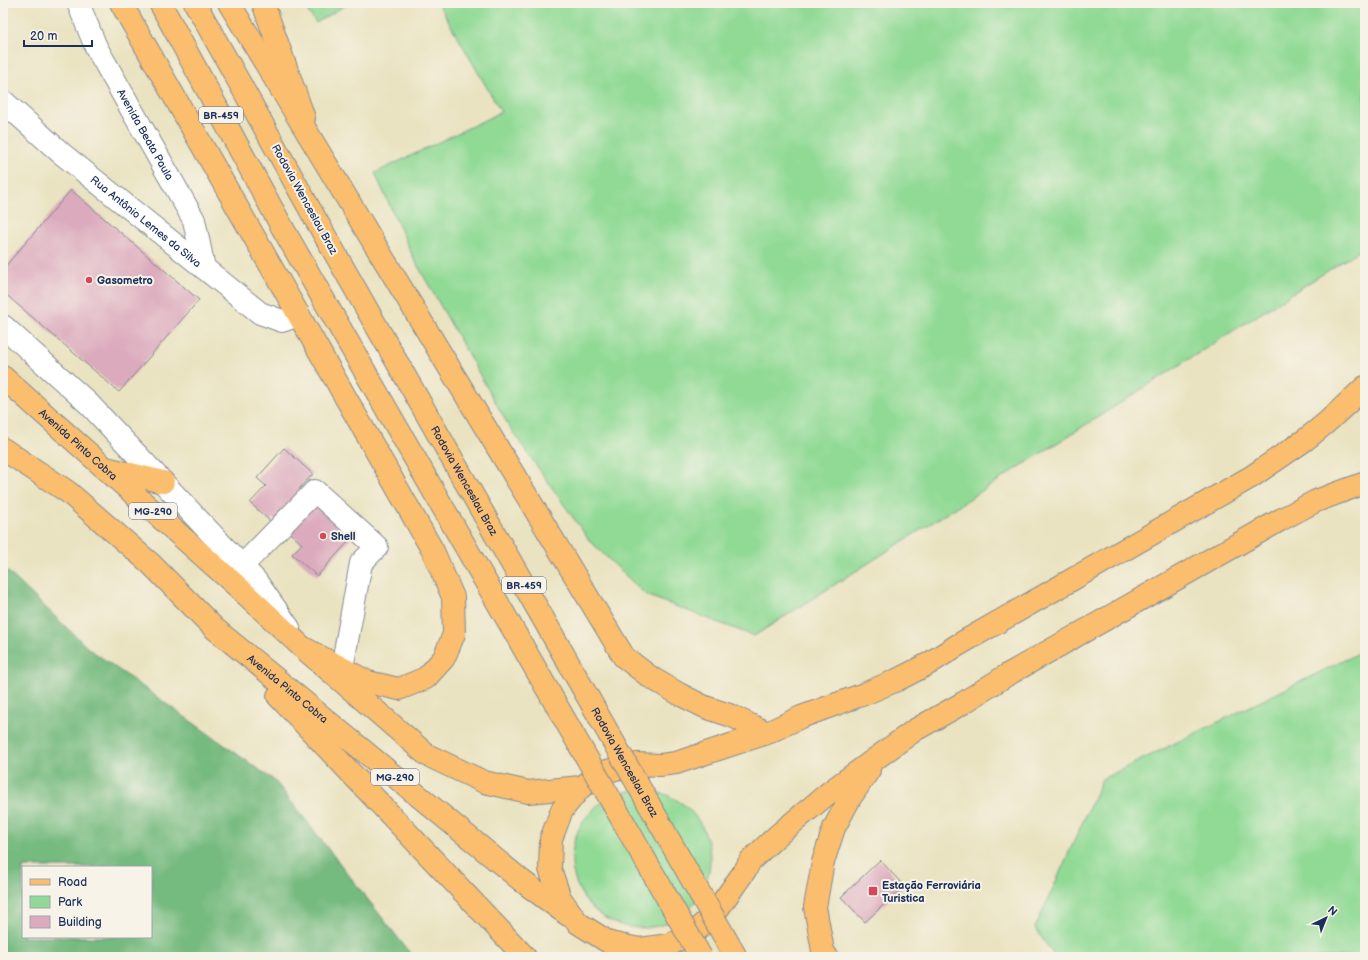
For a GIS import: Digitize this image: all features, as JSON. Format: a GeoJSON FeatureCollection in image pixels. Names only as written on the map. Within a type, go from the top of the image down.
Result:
{"type":"FeatureCollection","features":[{"type":"Feature","properties":{"kind":"main road"},"geometry":{"type":"LineString","coordinates":[[121,3],[432,550],[452,597],[454,634],[444,658],[426,678],[399,689],[368,682],[302,647]]}},
{"type":"Feature","properties":{"kind":"main road","name":"BR-459"},"geometry":{"type":"LineString","coordinates":[[160,3],[282,227],[701,957]]}},
{"type":"Feature","properties":{"kind":"main road","name":"Rodovia Wenceslau Braz"},"geometry":{"type":"LineString","coordinates":[[195,3],[312,213],[736,957]]}},
{"type":"Feature","properties":{"kind":"main road"},"geometry":{"type":"LineString","coordinates":[[229,3],[311,136],[624,657],[650,677],[679,694],[767,732]]}},
{"type":"Feature","properties":{"kind":"main road"},"geometry":{"type":"LineString","coordinates":[[263,3],[311,136]]}},
{"type":"Feature","properties":{"kind":"main road","name":"Avenida Pinto Cobra"},"geometry":{"type":"LineString","coordinates":[[3,377],[240,588],[302,647],[427,755],[484,782],[528,792],[581,787]]}},
{"type":"Feature","properties":{"kind":"main road"},"geometry":{"type":"LineString","coordinates":[[578,923],[560,898],[550,869],[551,839],[562,810],[581,787],[607,771],[637,764],[660,765],[676,763],[767,732],[801,717],[897,680],[928,664],[958,645],[1245,481],[1305,440],[1365,387]]}},
{"type":"Feature","properties":{"kind":"main road","name":"Avenida Pinto Cobra"},"geometry":{"type":"LineString","coordinates":[[3,449],[68,492],[151,564],[214,628],[522,881],[613,950]]}},
{"type":"Feature","properties":{"kind":"main road"},"geometry":{"type":"LineString","coordinates":[[104,467],[163,482]]}},
{"type":"Feature","properties":{"kind":"main road"},"geometry":{"type":"LineString","coordinates":[[613,950],[640,949],[670,944],[696,931],[717,910],[746,870],[750,861],[831,791],[915,730],[963,703],[1007,675],[1282,519],[1316,502],[1365,483]]}},
{"type":"Feature","properties":{"kind":"main road"},"geometry":{"type":"LineString","coordinates":[[214,628],[525,957]]}},
{"type":"Feature","properties":{"kind":"main road"},"geometry":{"type":"LineString","coordinates":[[825,954],[815,907],[823,862],[834,828],[850,798],[879,756]]}},
{"type":"Feature","properties":{"kind":"street","name":"Avenida Beata Paula"},"geometry":{"type":"LineString","coordinates":[[78,3],[96,47],[194,220],[204,268]]}},
{"type":"Feature","properties":{"kind":"street","name":"Rua Antônio Lemes da Silva"},"geometry":{"type":"LineString","coordinates":[[3,101],[61,153],[260,313],[282,321],[299,315]]}},
{"type":"Feature","properties":{"kind":"street"},"geometry":{"type":"LineString","coordinates":[[3,326],[89,404],[256,581],[302,647]]}},
{"type":"Feature","properties":{"kind":"street"},"geometry":{"type":"LineString","coordinates":[[242,566],[315,491],[377,547],[362,563],[342,668]]}},
{"type":"Feature","properties":{"kind":"green space"},"geometry":{"type":"Polygon","coordinates":[[[302,3],[349,3],[316,23],[302,3]]]}},
{"type":"Feature","properties":{"kind":"green space"},"geometry":{"type":"Polygon","coordinates":[[[438,3],[1365,3],[1365,247],[754,636],[646,595],[589,540],[510,428],[414,259],[375,173],[501,112],[438,3]]]}},
{"type":"Feature","properties":{"kind":"green space"},"geometry":{"type":"Polygon","coordinates":[[[3,567],[88,648],[275,781],[413,957],[3,957],[3,567]]]}},
{"type":"Feature","properties":{"kind":"green space"},"geometry":{"type":"Polygon","coordinates":[[[1365,650],[1365,957],[1055,957],[1035,928],[1102,779],[1365,650]]]}},
{"type":"Feature","properties":{"kind":"green space"},"geometry":{"type":"Polygon","coordinates":[[[641,790],[661,793],[673,798],[690,810],[702,827],[707,839],[710,859],[707,879],[702,891],[690,908],[673,920],[661,925],[641,928],[621,925],[609,920],[592,908],[580,891],[575,879],[572,859],[575,839],[580,827],[592,810],[609,798],[621,793],[641,790]]]}},
{"type":"Feature","properties":{"kind":"building","name":"Gasometro"},"geometry":{"type":"Polygon","coordinates":[[[71,190],[199,300],[119,392],[3,292],[3,269],[71,190]]]}},
{"type":"Feature","properties":{"kind":"building","name":"Shell"},"geometry":{"type":"Polygon","coordinates":[[[284,448],[313,474],[299,489],[329,516],[361,528],[317,576],[292,554],[302,544],[273,518],[270,521],[250,503],[266,486],[257,478],[284,448]]]}},
{"type":"Feature","properties":{"kind":"building","name":"Estação Ferroviária Turistica"},"geometry":{"type":"Polygon","coordinates":[[[880,860],[904,886],[865,922],[841,897],[880,860]]]}},
{"type":"Feature","properties":{"kind":"place","name":"Gasometro"},"geometry":{"type":"Point","coordinates":[89,280]}},
{"type":"Feature","properties":{"kind":"place","name":"Shell"},"geometry":{"type":"Point","coordinates":[323,536]}},
{"type":"Feature","properties":{"kind":"place","name":"Estação Ferroviária Turistica"},"geometry":{"type":"Point","coordinates":[873,891]}}]}
